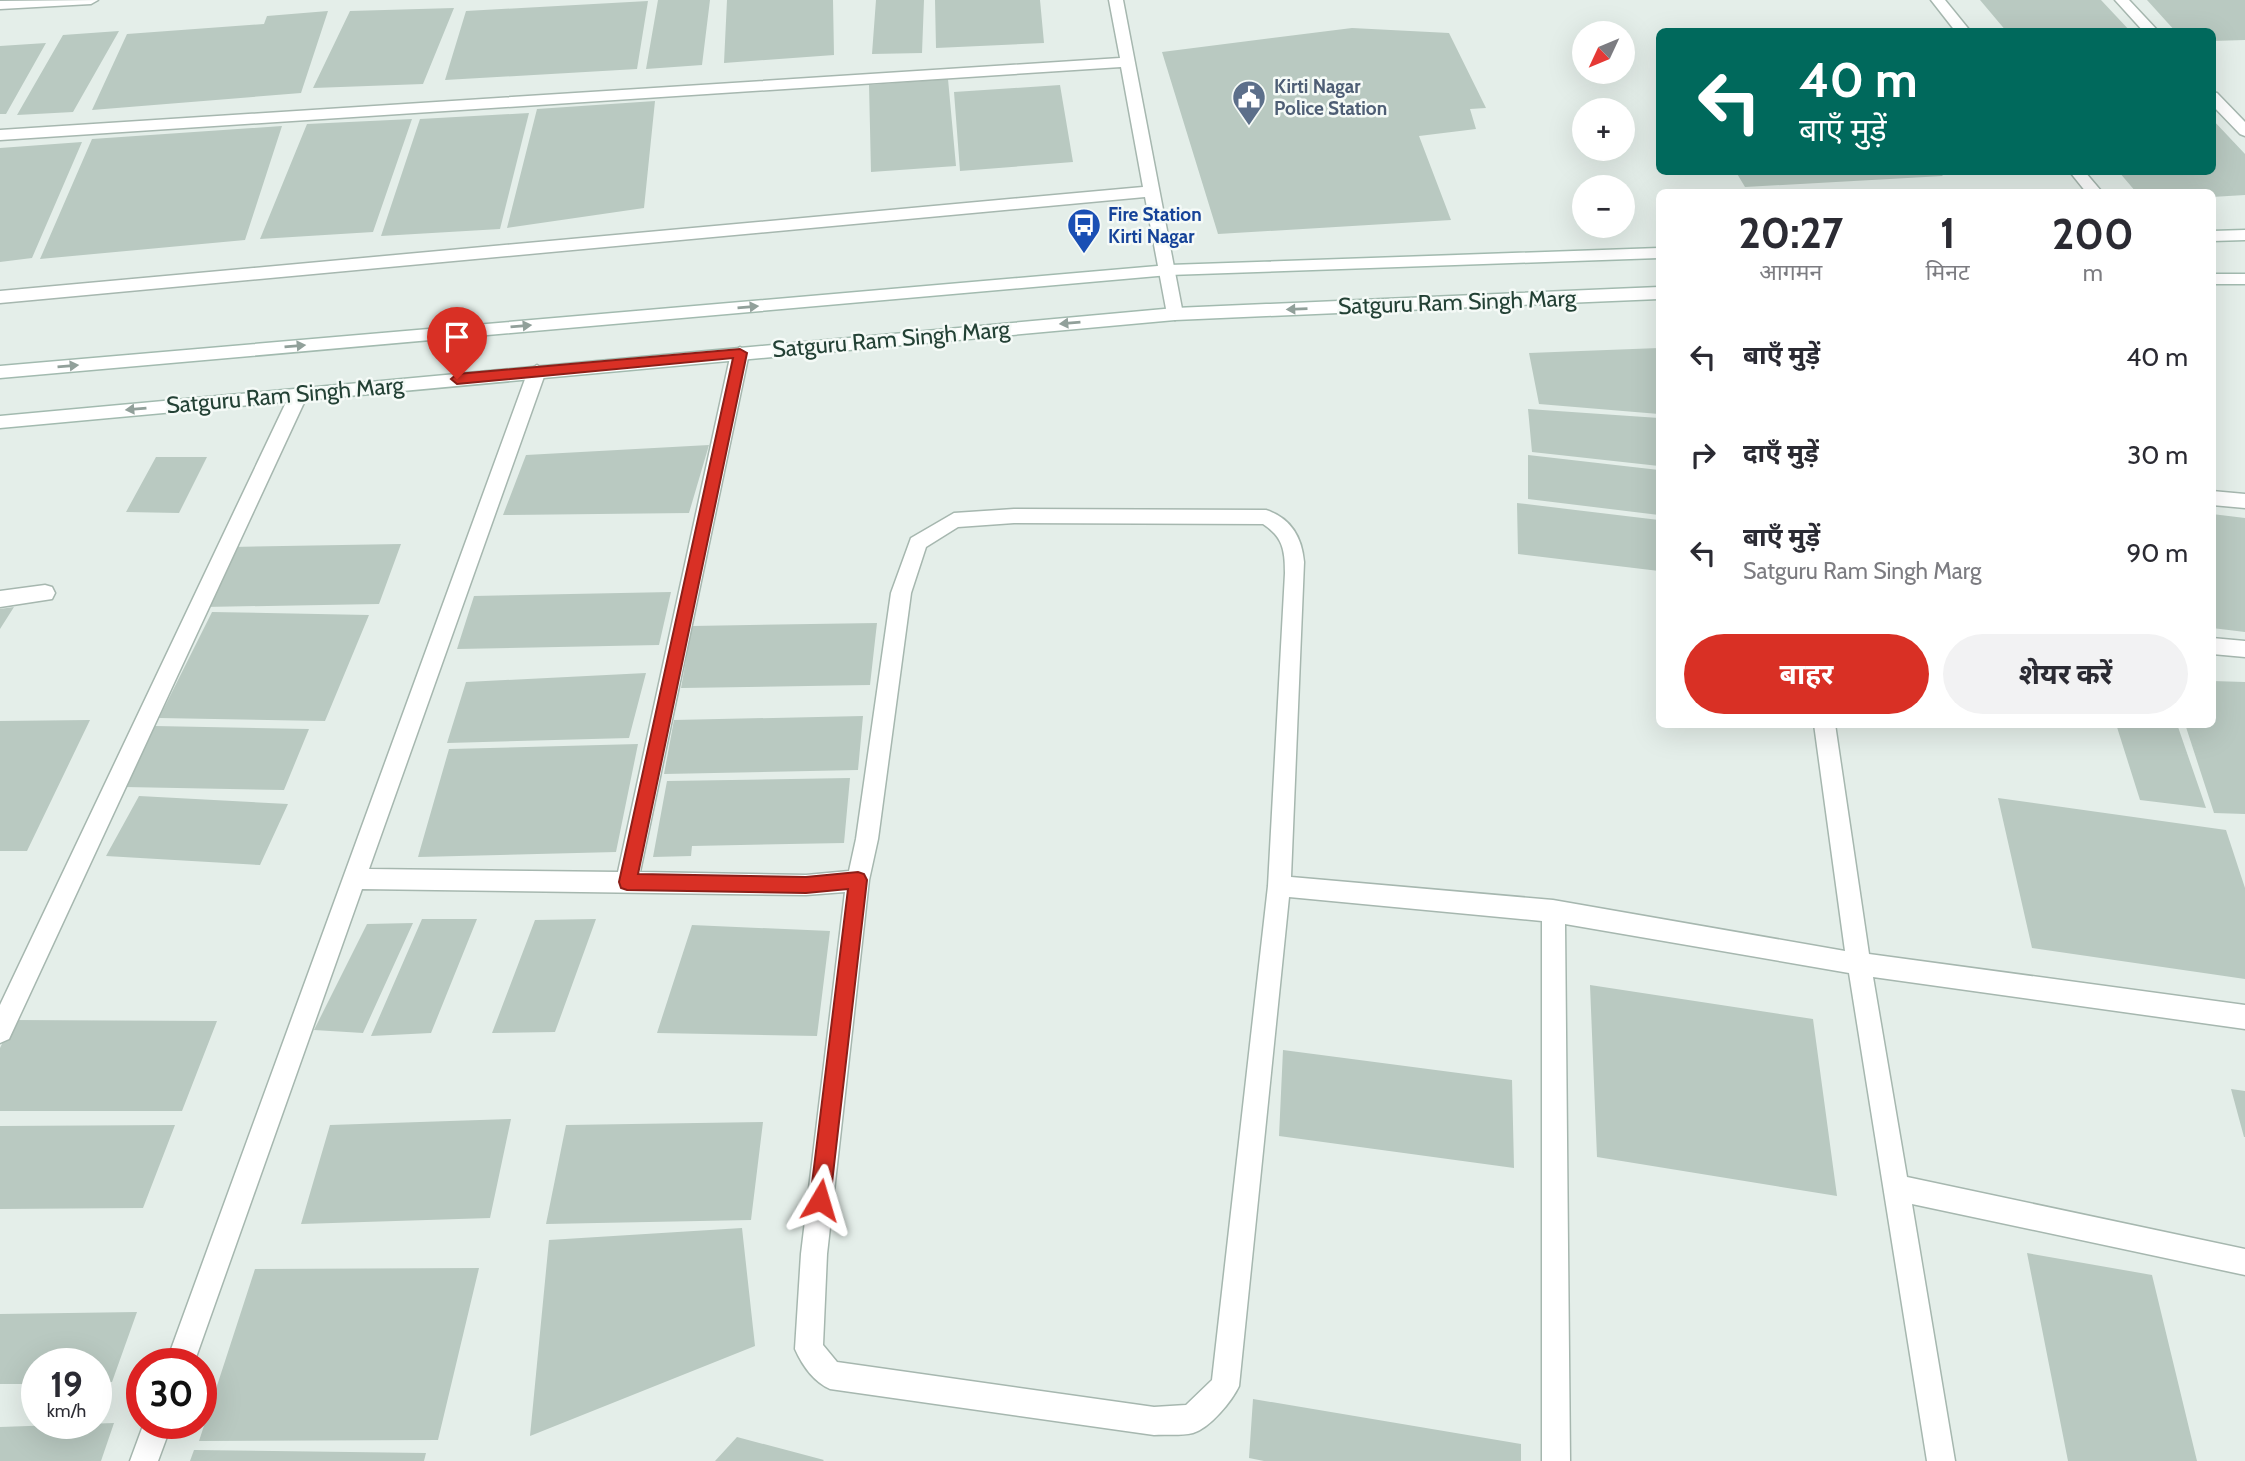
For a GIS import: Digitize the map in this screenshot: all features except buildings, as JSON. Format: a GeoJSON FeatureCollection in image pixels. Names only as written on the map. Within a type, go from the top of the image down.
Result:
{"type":"FeatureCollection","features":[{"type":"Feature","properties":{"kind":"street"},"geometry":{"type":"LineString","coordinates":[[0,5],[91,0]]}},
{"type":"Feature","properties":{"kind":"street"},"geometry":{"type":"LineString","coordinates":[[1116,0],[1126,62],[1169,270],[1175,314]]}},
{"type":"Feature","properties":{"kind":"street"},"geometry":{"type":"LineString","coordinates":[[1938,0],[1961,28]]}},
{"type":"Feature","properties":{"kind":"street"},"geometry":{"type":"LineString","coordinates":[[2122,0],[2148,28]]}},
{"type":"Feature","properties":{"kind":"street"},"geometry":{"type":"LineString","coordinates":[[0,135],[1126,62]]}},
{"type":"Feature","properties":{"kind":"street"},"geometry":{"type":"LineString","coordinates":[[2216,100],[2245,131]]}},
{"type":"Feature","properties":{"kind":"street"},"geometry":{"type":"LineString","coordinates":[[2080,175],[2091,189]]}},
{"type":"Feature","properties":{"kind":"street"},"geometry":{"type":"LineString","coordinates":[[0,297],[1152,191]]}},
{"type":"Feature","properties":{"kind":"street"},"geometry":{"type":"LineString","coordinates":[[2216,236],[2245,235]]}},
{"type":"Feature","properties":{"kind":"street","name":"Satguru Ram Singh Marg"},"geometry":{"type":"LineString","coordinates":[[0,372],[1169,270],[1656,253]]}},
{"type":"Feature","properties":{"kind":"street"},"geometry":{"type":"LineString","coordinates":[[2216,279],[2245,279]]}},
{"type":"Feature","properties":{"kind":"street","name":"Satguru Ram Singh Marg"},"geometry":{"type":"LineString","coordinates":[[0,422],[1175,314],[1656,293]]}},
{"type":"Feature","properties":{"kind":"street"},"geometry":{"type":"LineString","coordinates":[[627,882],[740,353]]}},
{"type":"Feature","properties":{"kind":"street"},"geometry":{"type":"LineString","coordinates":[[185,1348],[537,371]]}},
{"type":"Feature","properties":{"kind":"street"},"geometry":{"type":"LineString","coordinates":[[0,1031],[299,394]]}},
{"type":"Feature","properties":{"kind":"street"},"geometry":{"type":"LineString","coordinates":[[2216,498],[2245,501]]}},
{"type":"Feature","properties":{"kind":"street"},"geometry":{"type":"LineString","coordinates":[[1014,516],[1266,517],[1283,527],[1294,544],[1294,554],[1279,886],[1225,1386],[1192,1419],[1154,1420],[830,1375],[809,1349],[814,1254],[858,880],[867,839],[901,593],[918,543],[954,520],[1014,516]]}},
{"type":"Feature","properties":{"kind":"street"},"geometry":{"type":"LineString","coordinates":[[0,599],[45,593]]}},
{"type":"Feature","properties":{"kind":"street"},"geometry":{"type":"LineString","coordinates":[[2216,646],[2245,649]]}},
{"type":"Feature","properties":{"kind":"street"},"geometry":{"type":"LineString","coordinates":[[1825,728],[1859,964],[1941,1461]]}},
{"type":"Feature","properties":{"kind":"street"},"geometry":{"type":"LineString","coordinates":[[355,879],[806,885],[858,880]]}},
{"type":"Feature","properties":{"kind":"street"},"geometry":{"type":"LineString","coordinates":[[1279,886],[1553,911],[1859,964],[2245,1017]]}},
{"type":"Feature","properties":{"kind":"street"},"geometry":{"type":"LineString","coordinates":[[1553,911],[1556,1461]]}},
{"type":"Feature","properties":{"kind":"street"},"geometry":{"type":"LineString","coordinates":[[1896,1188],[2245,1262]]}},
{"type":"Feature","properties":{"kind":"street"},"geometry":{"type":"LineString","coordinates":[[144,1461],[152,1439]]}},
{"type":"Feature","properties":{"kind":"place","name":"Kirti Nagar Police Station"},"geometry":{"type":"Point","coordinates":[1249,127]}},
{"type":"Feature","properties":{"kind":"place","name":"Fire Station Kirti Nagar"},"geometry":{"type":"Point","coordinates":[1084,255]}},
{"type":"Feature","properties":{"kind":"route"},"geometry":{"type":"LineString","coordinates":[[457,379],[740,353],[627,882],[806,885],[833,880],[858,880],[820,1200]]}}]}
